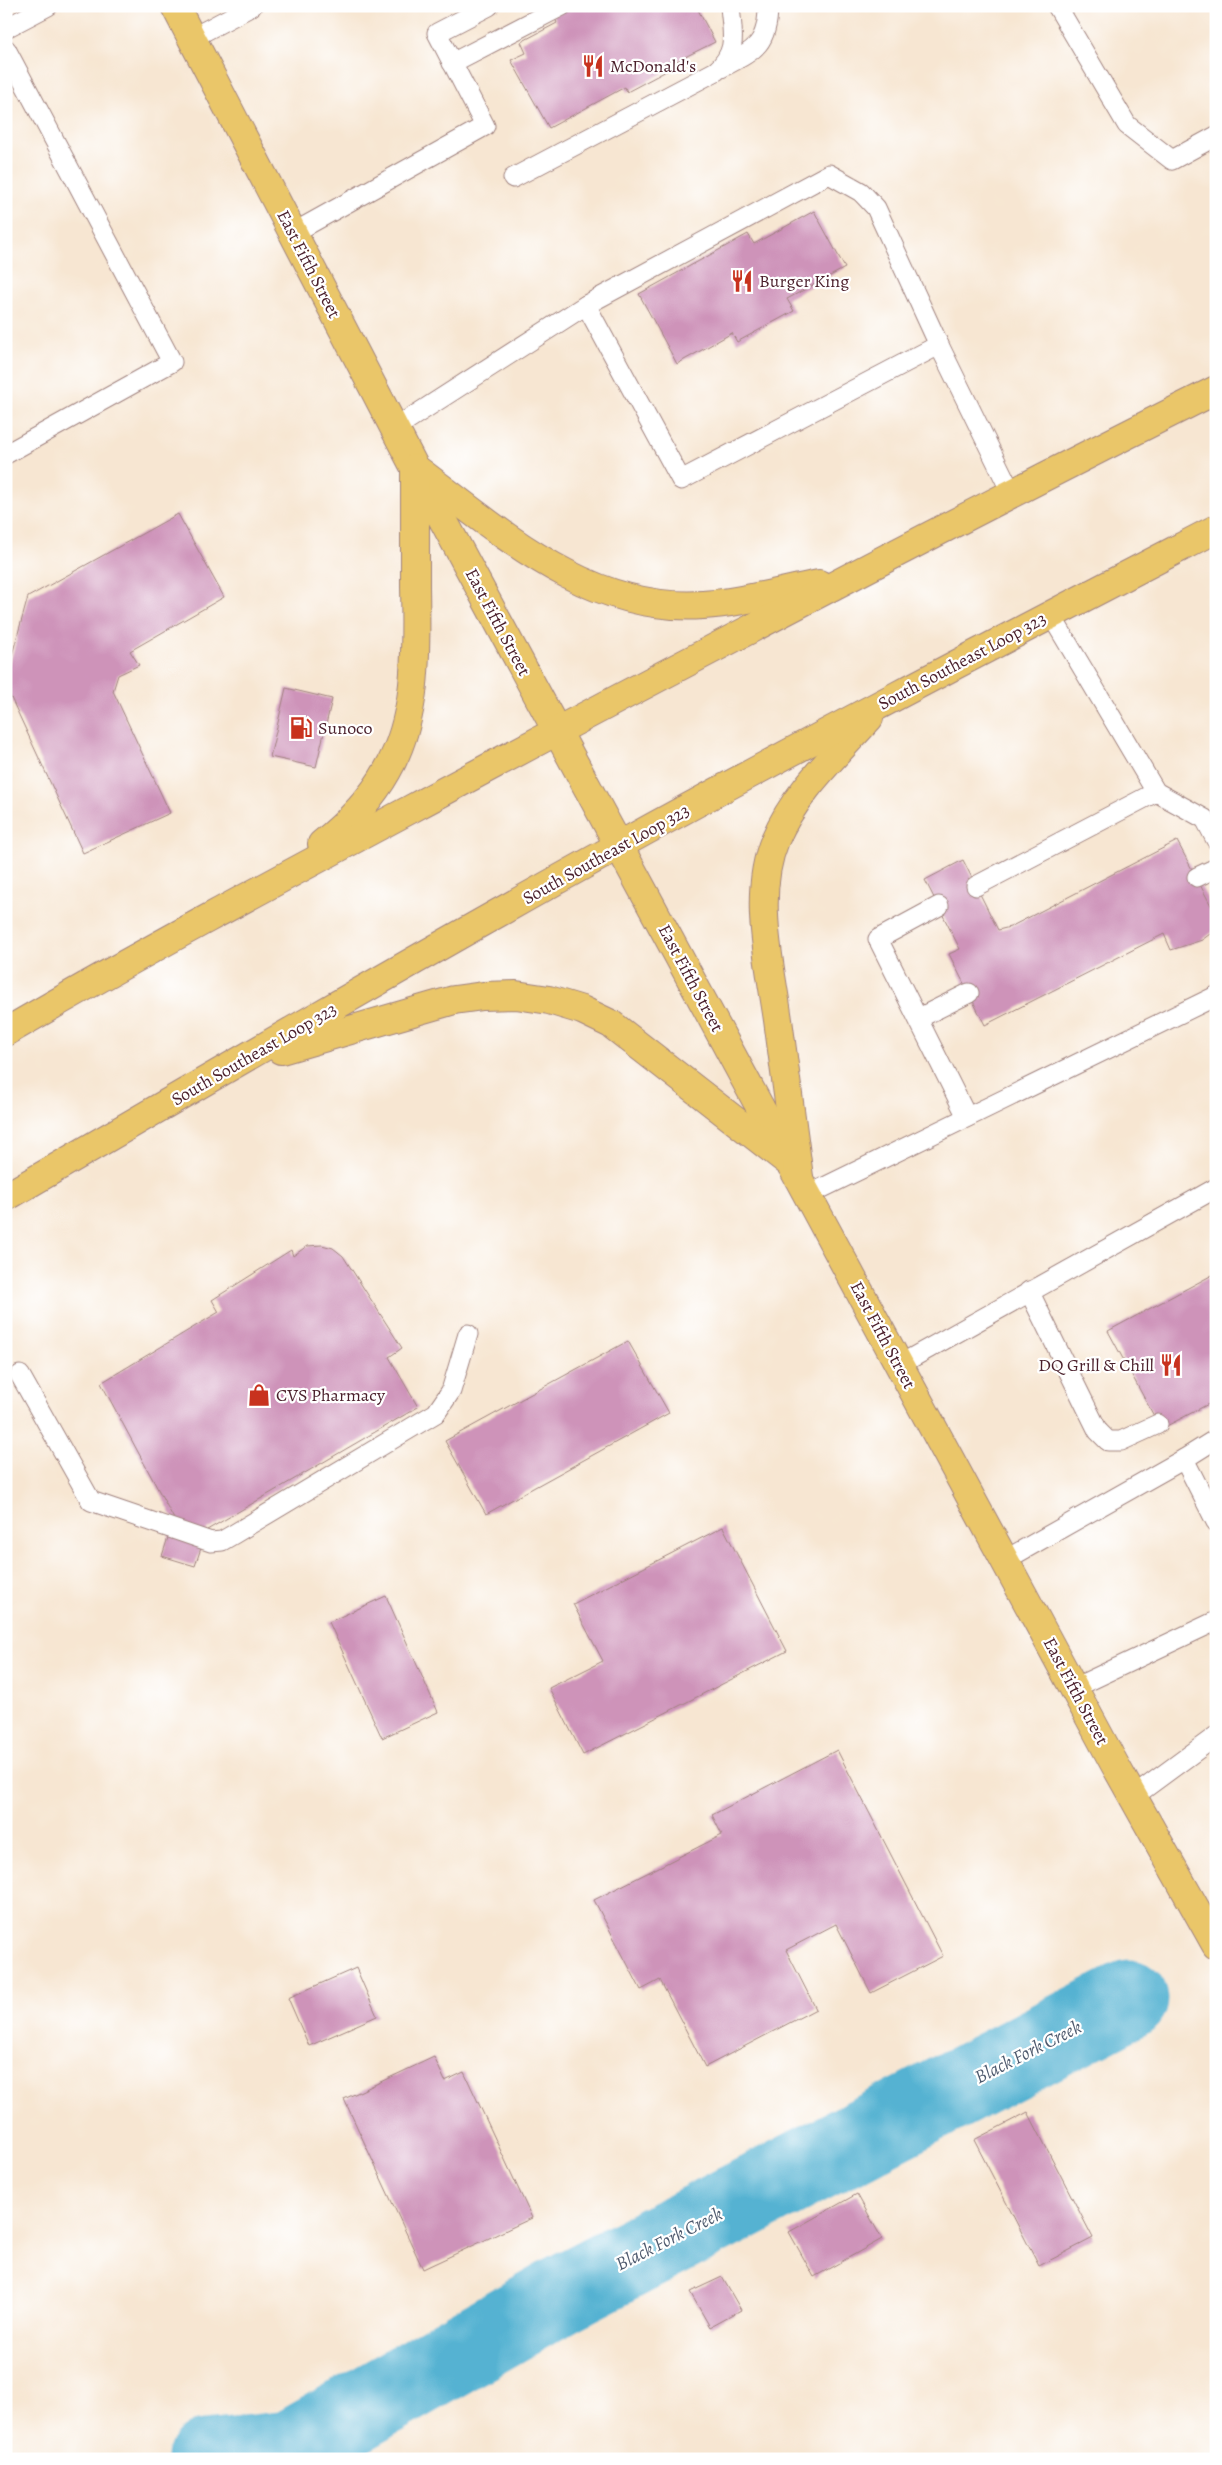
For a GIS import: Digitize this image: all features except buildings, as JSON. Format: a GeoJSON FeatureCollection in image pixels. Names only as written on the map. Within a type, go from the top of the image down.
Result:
{"type":"FeatureCollection","features":[{"type":"Feature","properties":{"kind":"main road","name":"East Fifth Street"},"geometry":{"type":"LineString","coordinates":[[175,6],[415,468],[1133,1797],[1216,1946]]}},
{"type":"Feature","properties":{"kind":"main road"},"geometry":{"type":"LineString","coordinates":[[9,1023],[845,579],[1011,492],[1216,390]]}},
{"type":"Feature","properties":{"kind":"main road"},"geometry":{"type":"LineString","coordinates":[[415,468],[530,554],[561,572],[595,588],[630,599],[664,605],[704,605],[845,579]]}},
{"type":"Feature","properties":{"kind":"main road"},"geometry":{"type":"LineString","coordinates":[[277,881],[353,818],[388,770],[402,736],[415,670],[415,468]]}},
{"type":"Feature","properties":{"kind":"main road","name":"South Southeast Loop 323"},"geometry":{"type":"LineString","coordinates":[[6,1198],[236,1063],[620,845],[883,702],[1216,529]]}},
{"type":"Feature","properties":{"kind":"main road"},"geometry":{"type":"LineString","coordinates":[[799,1179],[765,921],[768,866],[774,841],[787,816],[805,790],[883,702]]}},
{"type":"Feature","properties":{"kind":"main road"},"geometry":{"type":"LineString","coordinates":[[236,1063],[454,1000],[516,995],[549,1000],[582,1010],[611,1024],[799,1179]]}},
{"type":"Feature","properties":{"kind":"lane"},"geometry":{"type":"LineString","coordinates":[[6,28],[48,6]]}},
{"type":"Feature","properties":{"kind":"lane"},"geometry":{"type":"LineString","coordinates":[[192,38],[252,6]]}},
{"type":"Feature","properties":{"kind":"lane"},"geometry":{"type":"LineString","coordinates":[[293,234],[485,126],[437,33],[489,6]]}},
{"type":"Feature","properties":{"kind":"lane"},"geometry":{"type":"LineString","coordinates":[[452,63],[562,6]]}},
{"type":"Feature","properties":{"kind":"lane"},"geometry":{"type":"LineString","coordinates":[[716,70],[728,57],[734,44],[730,6]]}},
{"type":"Feature","properties":{"kind":"lane"},"geometry":{"type":"LineString","coordinates":[[513,178],[758,47],[764,36],[768,6]]}},
{"type":"Feature","properties":{"kind":"lane"},"geometry":{"type":"LineString","coordinates":[[1057,6],[1127,125],[1172,160],[1216,136]]}},
{"type":"Feature","properties":{"kind":"lane"},"geometry":{"type":"LineString","coordinates":[[6,49],[172,362],[6,454]]}},
{"type":"Feature","properties":{"kind":"lane"},"geometry":{"type":"LineString","coordinates":[[394,428],[586,305],[829,174],[861,192],[876,208],[939,345],[1011,492]]}},
{"type":"Feature","properties":{"kind":"lane"},"geometry":{"type":"LineString","coordinates":[[586,305],[681,480],[939,345]]}},
{"type":"Feature","properties":{"kind":"lane"},"geometry":{"type":"LineString","coordinates":[[1052,615],[1156,792],[1205,819],[1216,840]]}},
{"type":"Feature","properties":{"kind":"lane"},"geometry":{"type":"LineString","coordinates":[[976,886],[1156,792]]}},
{"type":"Feature","properties":{"kind":"lane"},"geometry":{"type":"LineString","coordinates":[[1197,878],[1216,868]]}},
{"type":"Feature","properties":{"kind":"lane"},"geometry":{"type":"LineString","coordinates":[[939,906],[878,939],[967,1117]]}},
{"type":"Feature","properties":{"kind":"lane"},"geometry":{"type":"LineString","coordinates":[[919,1018],[969,994]]}},
{"type":"Feature","properties":{"kind":"lane"},"geometry":{"type":"LineString","coordinates":[[799,1179],[967,1117],[1216,996]]}},
{"type":"Feature","properties":{"kind":"lane"},"geometry":{"type":"LineString","coordinates":[[899,1365],[1216,1188]]}},
{"type":"Feature","properties":{"kind":"lane"},"geometry":{"type":"LineString","coordinates":[[1029,1291],[1098,1432],[1108,1441],[1121,1441],[1158,1424]]}},
{"type":"Feature","properties":{"kind":"lane"},"geometry":{"type":"LineString","coordinates":[[20,1375],[91,1501],[211,1542],[222,1541],[436,1413],[451,1391],[468,1334]]}},
{"type":"Feature","properties":{"kind":"lane"},"geometry":{"type":"LineString","coordinates":[[1005,1560],[1216,1439]]}},
{"type":"Feature","properties":{"kind":"lane"},"geometry":{"type":"LineString","coordinates":[[1184,1459],[1216,1522]]}},
{"type":"Feature","properties":{"kind":"lane"},"geometry":{"type":"LineString","coordinates":[[1074,1688],[1216,1621]]}},
{"type":"Feature","properties":{"kind":"lane"},"geometry":{"type":"LineString","coordinates":[[1133,1797],[1216,1736]]}},
{"type":"Feature","properties":{"kind":"waterway","name":"Black Fork Creek"},"geometry":{"type":"LineString","coordinates":[[206,2459],[290,2450],[560,2295],[1129,1999]]}},
{"type":"Feature","properties":{"kind":"place","name":"McDonald's"},"geometry":{"type":"Point","coordinates":[593,66]}},
{"type":"Feature","properties":{"kind":"place","name":"Burger King"},"geometry":{"type":"Point","coordinates":[742,281]}},
{"type":"Feature","properties":{"kind":"place","name":"Sunoco"},"geometry":{"type":"Point","coordinates":[301,728]}},
{"type":"Feature","properties":{"kind":"place","name":"DQ Grill & Chill"},"geometry":{"type":"Point","coordinates":[1171,1365]}},
{"type":"Feature","properties":{"kind":"place","name":"CVS Pharmacy"},"geometry":{"type":"Point","coordinates":[259,1395]}}]}
